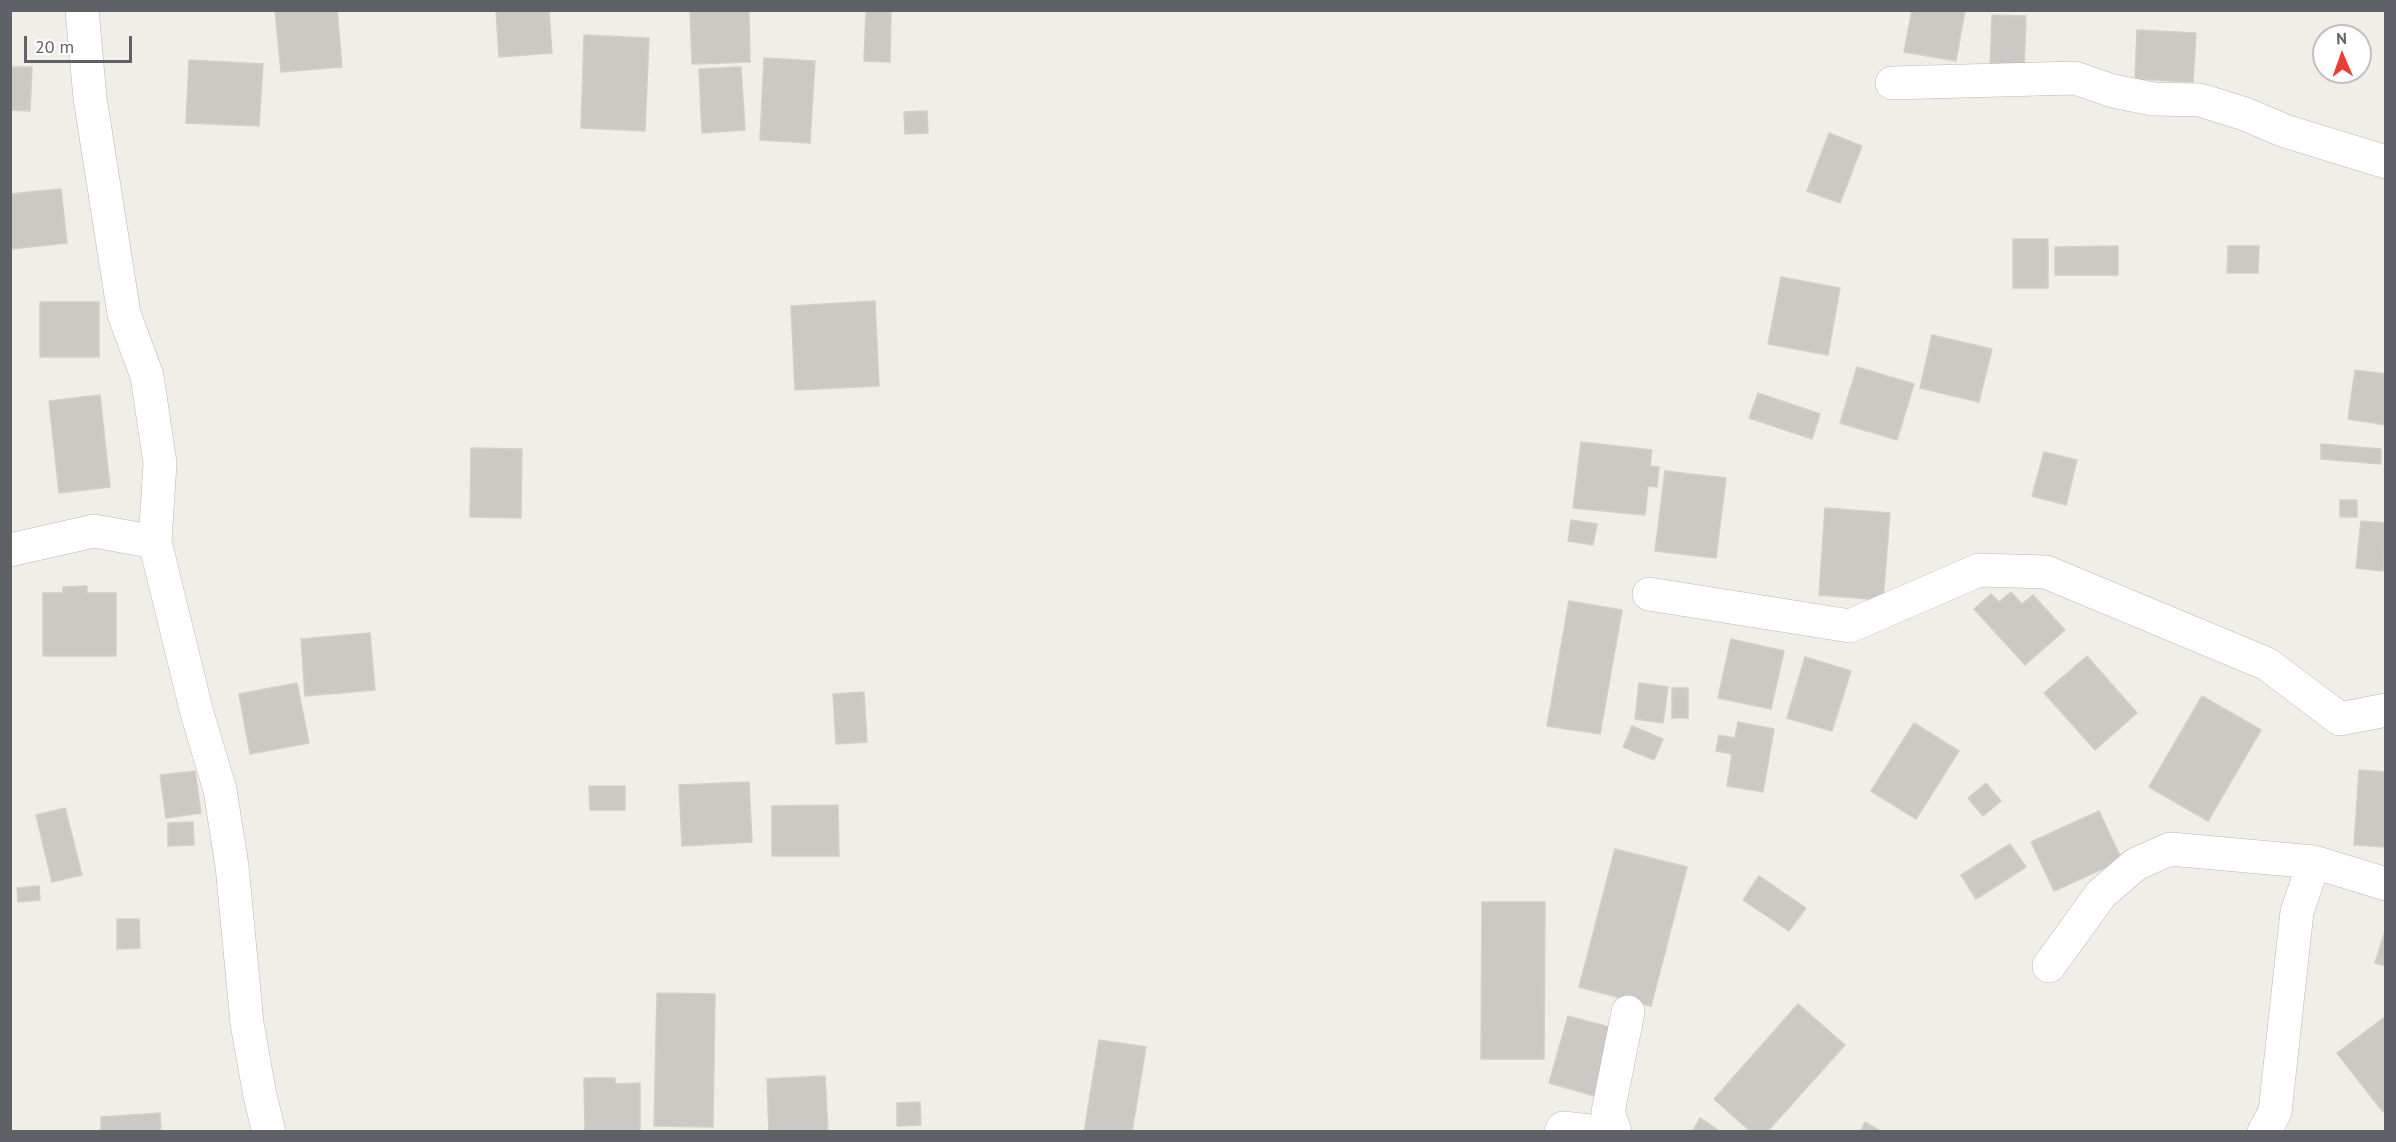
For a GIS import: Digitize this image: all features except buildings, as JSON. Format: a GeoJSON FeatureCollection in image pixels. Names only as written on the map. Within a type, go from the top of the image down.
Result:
{"type":"FeatureCollection","features":[{"type":"Feature","properties":{"kind":"street"},"geometry":{"type":"LineString","coordinates":[[82,10],[90,98],[124,314],[147,376],[160,464],[155,542],[197,713],[220,790],[232,866],[247,1023],[260,1096],[270,1131]]}},
{"type":"Feature","properties":{"kind":"street"},"geometry":{"type":"LineString","coordinates":[[1892,83],[2075,78],[2113,91],[2153,99],[2200,100],[2285,131],[2385,162]]}},
{"type":"Feature","properties":{"kind":"street"},"geometry":{"type":"LineString","coordinates":[[10,550],[94,531],[155,542]]}},
{"type":"Feature","properties":{"kind":"street"},"geometry":{"type":"LineString","coordinates":[[1649,594],[1850,626],[1979,570],[2046,572],[2268,664],[2340,719],[2385,710]]}},
{"type":"Feature","properties":{"kind":"street"},"geometry":{"type":"LineString","coordinates":[[2049,966],[2101,894],[2136,864],[2170,849],[2314,862],[2385,884]]}},
{"type":"Feature","properties":{"kind":"street"},"geometry":{"type":"LineString","coordinates":[[2264,1131],[2275,1112],[2297,912],[2314,862]]}},
{"type":"Feature","properties":{"kind":"street"},"geometry":{"type":"LineString","coordinates":[[1615,1131],[1608,1112],[1628,1012]]}},
{"type":"Feature","properties":{"kind":"street"},"geometry":{"type":"LineString","coordinates":[[1561,1131],[1563,1128],[1598,1131]]}}]}
